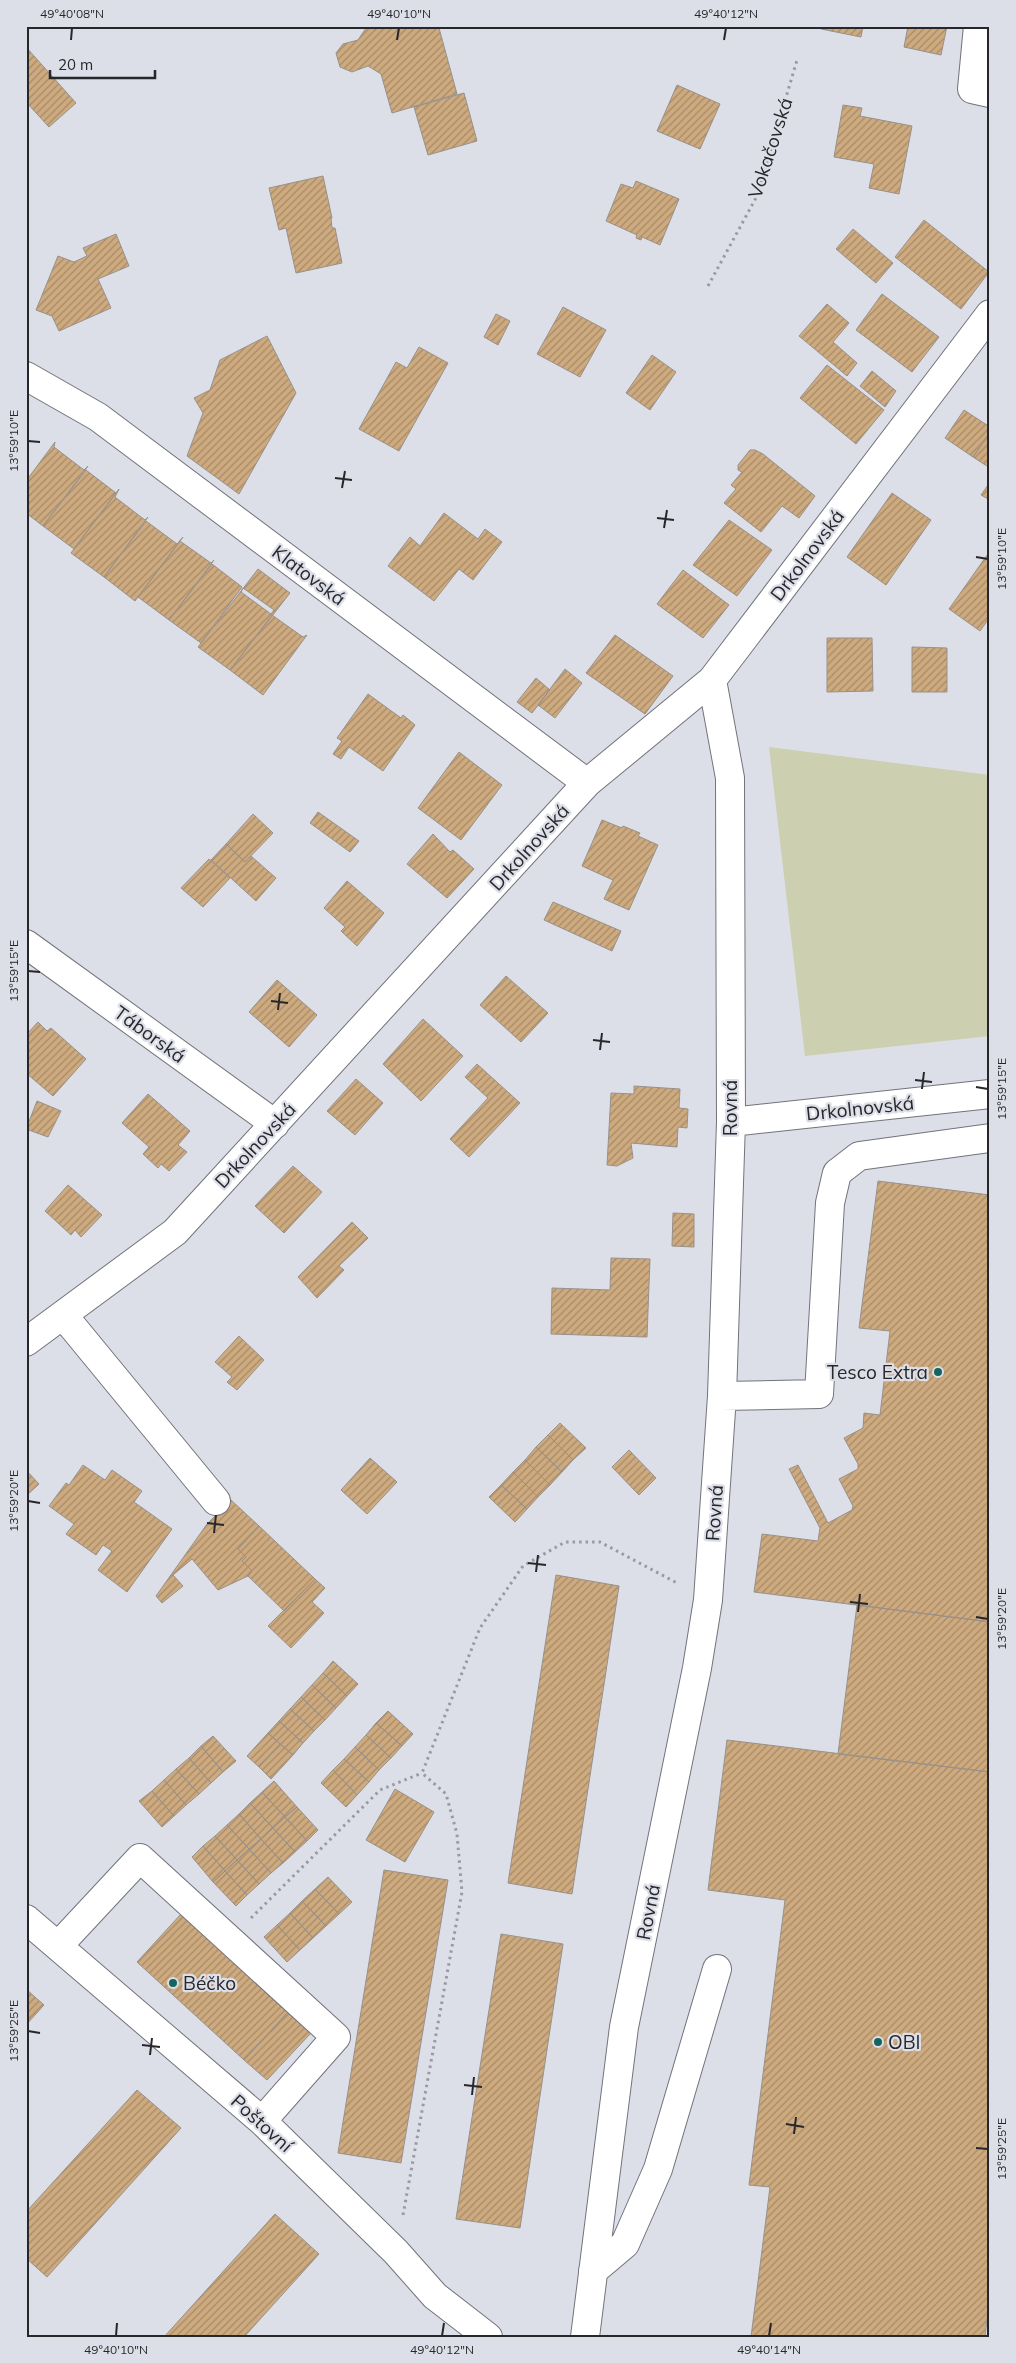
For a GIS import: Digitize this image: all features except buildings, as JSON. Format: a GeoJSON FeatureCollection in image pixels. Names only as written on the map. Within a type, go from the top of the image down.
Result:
{"type":"FeatureCollection","features":[{"type":"Feature","properties":{"kind":"street"},"geometry":{"type":"LineString","coordinates":[[978,26],[981,91]]}},
{"type":"Feature","properties":{"kind":"street","name":"Drkolnovská"},"geometry":{"type":"LineString","coordinates":[[26,1342],[175,1232],[587,783],[712,680],[990,314]]}},
{"type":"Feature","properties":{"kind":"street","name":"Klatovská"},"geometry":{"type":"LineString","coordinates":[[26,376],[98,418],[587,783]]}},
{"type":"Feature","properties":{"kind":"street","name":"Rovná"},"geometry":{"type":"LineString","coordinates":[[585,2337],[624,2027],[697,1668],[708,1600],[722,1396],[731,1122],[730,778],[712,680]]}},
{"type":"Feature","properties":{"kind":"street","name":"Táborská"},"geometry":{"type":"LineString","coordinates":[[26,944],[275,1124]]}},
{"type":"Feature","properties":{"kind":"street","name":"Drkolnovská"},"geometry":{"type":"LineString","coordinates":[[731,1122],[990,1094]]}},
{"type":"Feature","properties":{"kind":"street"},"geometry":{"type":"LineString","coordinates":[[722,1396],[819,1394],[830,1202],[838,1173],[859,1156],[990,1138]]}},
{"type":"Feature","properties":{"kind":"street"},"geometry":{"type":"LineString","coordinates":[[63,1315],[216,1501]]}},
{"type":"Feature","properties":{"kind":"street"},"geometry":{"type":"LineString","coordinates":[[58,1946],[140,1858],[336,2037],[262,2121]]}},
{"type":"Feature","properties":{"kind":"street","name":"Poštovní"},"geometry":{"type":"LineString","coordinates":[[26,1919],[262,2121],[396,2252],[436,2296],[488,2337]]}},
{"type":"Feature","properties":{"kind":"street"},"geometry":{"type":"LineString","coordinates":[[593,2271],[625,2244],[658,2169],[717,1969]]}},
{"type":"Feature","properties":{"kind":"path","name":"Vokačovská"},"geometry":{"type":"LineString","coordinates":[[708,286],[757,196],[797,60]]}},
{"type":"Feature","properties":{"kind":"path"},"geometry":{"type":"LineString","coordinates":[[230,1939],[380,1790],[422,1773],[480,1628],[523,1566],[564,1542],[600,1542],[708,1600]]}},
{"type":"Feature","properties":{"kind":"path"},"geometry":{"type":"LineString","coordinates":[[396,2252],[462,1892],[457,1834],[446,1794],[422,1773]]}},
{"type":"Feature","properties":{"kind":"green space"},"geometry":{"type":"Polygon","coordinates":[[[769,747],[990,775],[990,1036],[805,1056],[769,747]]]}},
{"type":"Feature","properties":{"kind":"place","name":"Tesco Extra"},"geometry":{"type":"Point","coordinates":[938,1372]}},
{"type":"Feature","properties":{"kind":"place","name":"Béčko"},"geometry":{"type":"Point","coordinates":[173,1983]}},
{"type":"Feature","properties":{"kind":"place","name":"OBI"},"geometry":{"type":"Point","coordinates":[878,2042]}}]}
